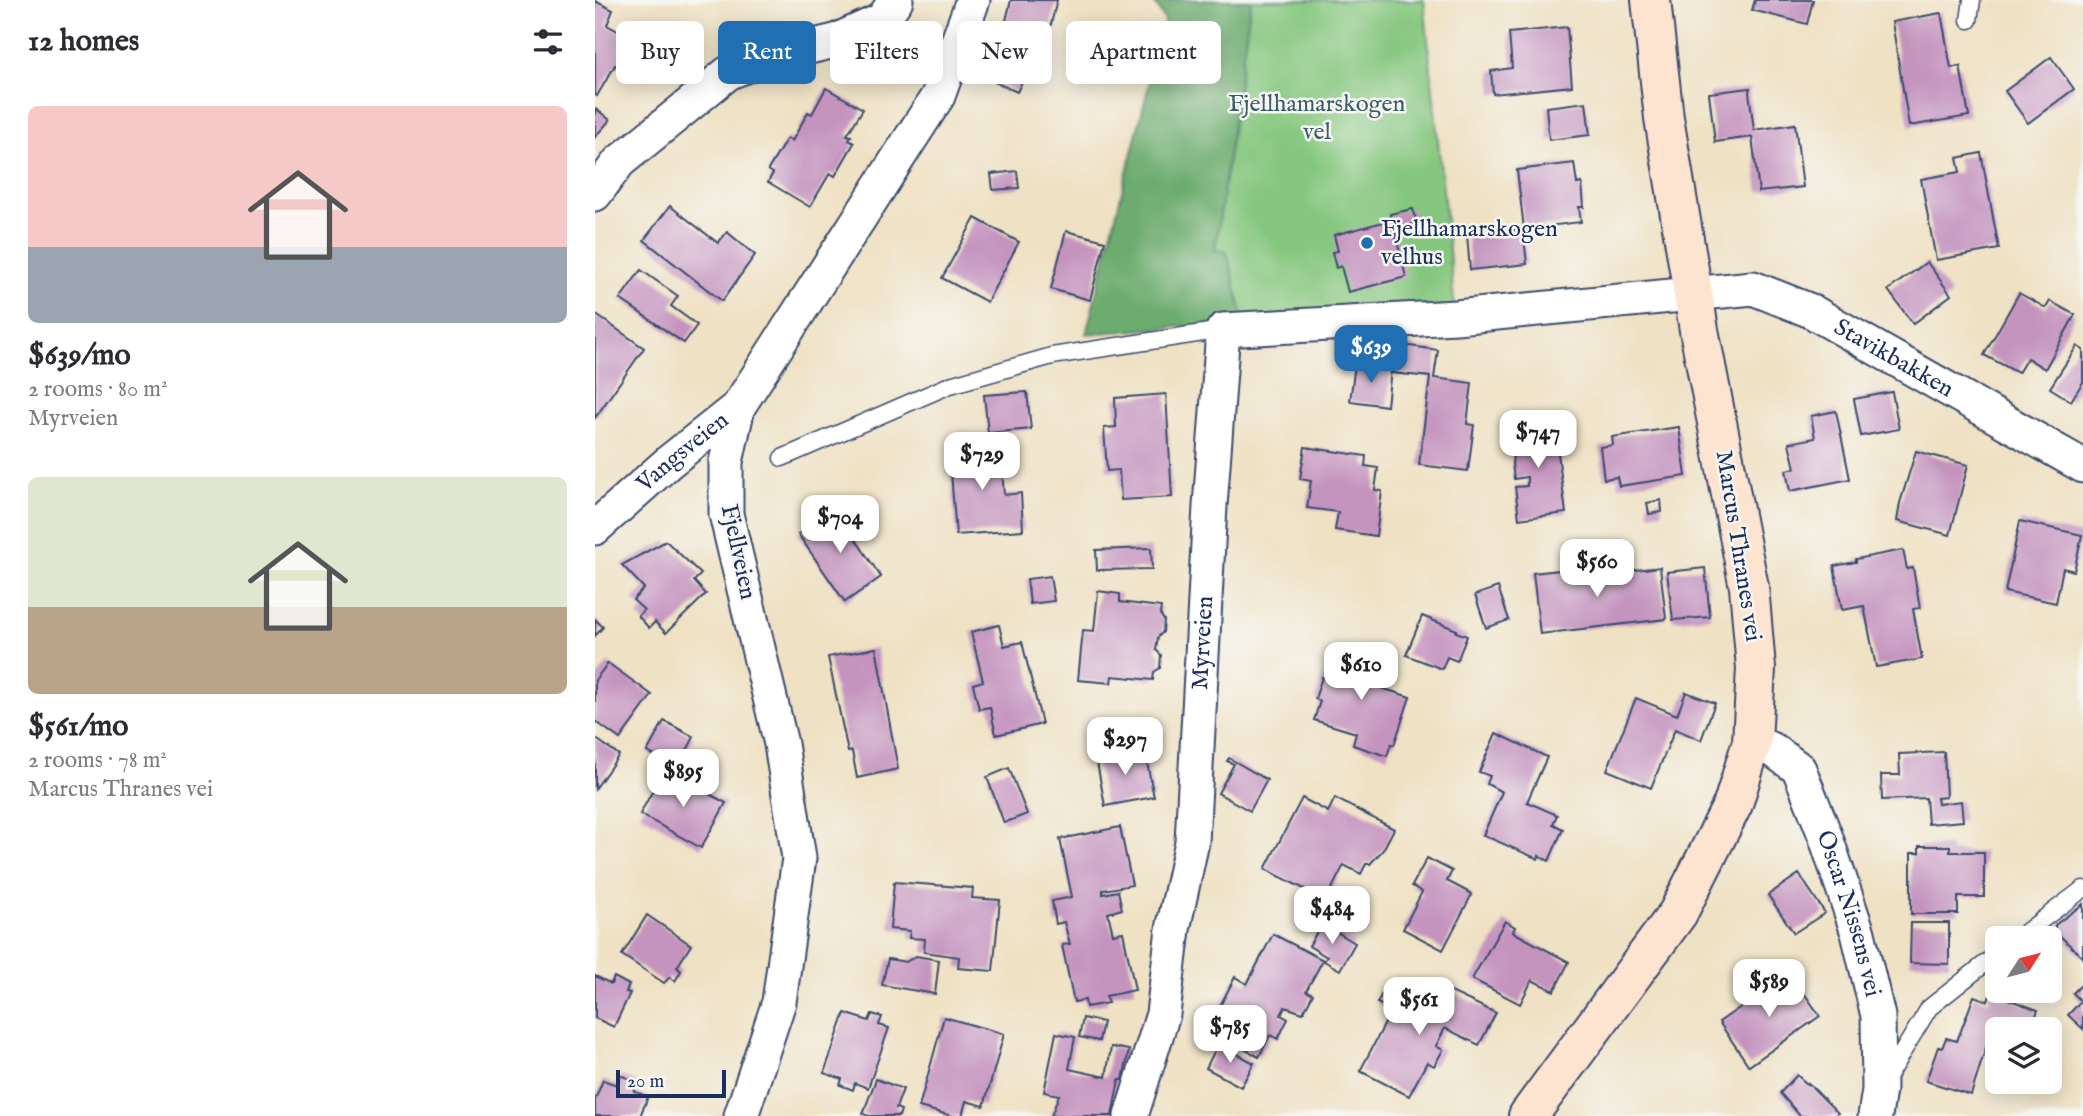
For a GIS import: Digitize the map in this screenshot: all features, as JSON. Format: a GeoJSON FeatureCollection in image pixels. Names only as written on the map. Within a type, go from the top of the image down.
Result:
{"type":"FeatureCollection","features":[{"type":"Feature","properties":{"kind":"main road","name":"Marcus Thranes vei"},"geometry":{"type":"LineString","coordinates":[[1528,1116],[1678,913],[1733,803],[1752,742],[1756,668],[1749,587],[1694,296],[1664,118],[1651,0]]}},
{"type":"Feature","properties":{"kind":"street"},"geometry":{"type":"LineString","coordinates":[[595,194],[619,162],[727,73],[767,57],[835,41],[882,20],[896,0]]}},
{"type":"Feature","properties":{"kind":"street","name":"Fjellveien"},"geometry":{"type":"LineString","coordinates":[[741,1116],[779,1003],[799,858],[781,744],[726,514],[726,462],[738,407],[938,96],[973,0]]}},
{"type":"Feature","properties":{"kind":"street","name":"Stavikbakken"},"geometry":{"type":"LineString","coordinates":[[1694,296],[1753,288],[1811,311],[2083,466]]}},
{"type":"Feature","properties":{"kind":"street"},"geometry":{"type":"LineString","coordinates":[[1223,330],[1455,317],[1694,296]]}},
{"type":"Feature","properties":{"kind":"street","name":"Myrveien"},"geometry":{"type":"LineString","coordinates":[[1132,1116],[1163,1014],[1173,929],[1192,842],[1209,519],[1223,330]]}},
{"type":"Feature","properties":{"kind":"street","name":"Vangsveien"},"geometry":{"type":"LineString","coordinates":[[595,528],[670,461],[738,407]]}},
{"type":"Feature","properties":{"kind":"street","name":"Oscar Nissens vei"},"geometry":{"type":"LineString","coordinates":[[1752,742],[1773,750],[1799,769],[1825,835],[1858,933],[1878,1016],[1877,1103]]}},
{"type":"Feature","properties":{"kind":"lane"},"geometry":{"type":"LineString","coordinates":[[1969,20],[1972,0]]}},
{"type":"Feature","properties":{"kind":"lane"},"geometry":{"type":"LineString","coordinates":[[782,458],[950,385],[1052,356],[1223,330]]}},
{"type":"Feature","properties":{"kind":"lane"},"geometry":{"type":"LineString","coordinates":[[2034,926],[2083,890]]}},
{"type":"Feature","properties":{"kind":"lane"},"geometry":{"type":"LineString","coordinates":[[1877,1103],[1929,1008],[1985,964]]}},
{"type":"Feature","properties":{"kind":"green space"},"geometry":{"type":"Polygon","coordinates":[[[1153,0],[1251,0],[1215,250],[1227,252],[1244,322],[1086,334],[1149,84],[1221,84],[1221,21],[1165,21],[1153,0]]]}},
{"type":"Feature","properties":{"kind":"green space","name":"Fjellhamarskogen vel"},"geometry":{"type":"Polygon","coordinates":[[[1195,0],[1424,0],[1455,311],[1244,322],[1214,251],[1219,217],[1204,84],[1221,84],[1221,21],[1197,21],[1195,0]]]}},
{"type":"Feature","properties":{"kind":"building"},"geometry":{"type":"Polygon","coordinates":[[[1011,0],[1057,0],[1052,21],[1006,21],[1011,0]]]}},
{"type":"Feature","properties":{"kind":"building"},"geometry":{"type":"Polygon","coordinates":[[[1755,0],[1813,0],[1807,24],[1752,10],[1755,0]]]}},
{"type":"Feature","properties":{"kind":"building"},"geometry":{"type":"Polygon","coordinates":[[[595,1],[613,10],[607,25],[616,30],[616,66],[597,96],[595,1]]]}},
{"type":"Feature","properties":{"kind":"building"},"geometry":{"type":"Polygon","coordinates":[[[1941,13],[1951,68],[1960,66],[1969,116],[1909,126],[1892,22],[1941,13]]]}},
{"type":"Feature","properties":{"kind":"building"},"geometry":{"type":"Polygon","coordinates":[[[1567,27],[1572,86],[1493,94],[1491,71],[1512,68],[1509,33],[1567,27]]]}},
{"type":"Feature","properties":{"kind":"building"},"geometry":{"type":"Polygon","coordinates":[[[2051,57],[2074,89],[2028,123],[2005,91],[2051,57]]]}},
{"type":"Feature","properties":{"kind":"building"},"geometry":{"type":"Polygon","coordinates":[[[999,84],[1021,84],[1017,92],[999,84]]]}},
{"type":"Feature","properties":{"kind":"building"},"geometry":{"type":"Polygon","coordinates":[[[826,88],[863,109],[847,135],[851,136],[849,140],[854,143],[835,176],[830,173],[810,207],[768,182],[773,173],[768,170],[787,138],[792,141],[808,112],[812,114],[826,88]]]}},
{"type":"Feature","properties":{"kind":"building"},"geometry":{"type":"Polygon","coordinates":[[[1750,88],[1754,130],[1795,124],[1803,187],[1759,192],[1752,137],[1715,142],[1709,93],[1750,88]]]}},
{"type":"Feature","properties":{"kind":"building"},"geometry":{"type":"Polygon","coordinates":[[[1586,102],[1590,135],[1549,140],[1546,107],[1586,102]]]}},
{"type":"Feature","properties":{"kind":"building"},"geometry":{"type":"Polygon","coordinates":[[[595,108],[610,120],[595,137],[595,108]]]}},
{"type":"Feature","properties":{"kind":"building"},"geometry":{"type":"Polygon","coordinates":[[[1981,153],[1999,249],[1936,260],[1921,179],[1960,172],[1957,158],[1981,153]]]}},
{"type":"Feature","properties":{"kind":"building"},"geometry":{"type":"Polygon","coordinates":[[[1574,163],[1577,184],[1582,183],[1584,207],[1579,207],[1581,222],[1524,229],[1517,170],[1574,163]]]}},
{"type":"Feature","properties":{"kind":"building"},"geometry":{"type":"Polygon","coordinates":[[[1017,171],[1019,188],[993,190],[991,174],[1017,171]]]}},
{"type":"Feature","properties":{"kind":"building"},"geometry":{"type":"Polygon","coordinates":[[[670,206],[718,243],[727,232],[755,255],[722,301],[644,240],[670,206]]]}},
{"type":"Feature","properties":{"kind":"building","name":"Fjellhamarskogen velhus"},"geometry":{"type":"Polygon","coordinates":[[[1413,209],[1417,223],[1394,229],[1406,277],[1348,292],[1341,266],[1336,268],[1332,252],[1338,251],[1334,235],[1391,220],[1390,214],[1413,209]]]}},
{"type":"Feature","properties":{"kind":"building"},"geometry":{"type":"Polygon","coordinates":[[[975,218],[1019,242],[987,302],[942,278],[975,218]]]}},
{"type":"Feature","properties":{"kind":"building"},"geometry":{"type":"Polygon","coordinates":[[[1523,229],[1527,264],[1470,270],[1467,235],[1523,229]]]}},
{"type":"Feature","properties":{"kind":"building"},"geometry":{"type":"Polygon","coordinates":[[[1066,231],[1105,241],[1090,300],[1051,289],[1066,231]]]}},
{"type":"Feature","properties":{"kind":"building"},"geometry":{"type":"Polygon","coordinates":[[[1927,262],[1951,295],[1913,324],[1888,290],[1927,262]]]}},
{"type":"Feature","properties":{"kind":"building"},"geometry":{"type":"Polygon","coordinates":[[[641,270],[678,296],[671,306],[697,325],[684,343],[620,299],[641,270]]]}},
{"type":"Feature","properties":{"kind":"building"},"geometry":{"type":"Polygon","coordinates":[[[2019,293],[2046,308],[2050,301],[2075,315],[2045,369],[2027,358],[2018,373],[1984,355],[2019,293]]]}},
{"type":"Feature","properties":{"kind":"building"},"geometry":{"type":"Polygon","coordinates":[[[595,314],[644,348],[595,418],[595,314]]]}},
{"type":"Feature","properties":{"kind":"building"},"geometry":{"type":"Polygon","coordinates":[[[1396,344],[1438,350],[1434,378],[1472,383],[1467,424],[1474,425],[1468,471],[1419,465],[1430,377],[1392,373],[1396,344]]]}},
{"type":"Feature","properties":{"kind":"building"},"geometry":{"type":"Polygon","coordinates":[[[2077,346],[2083,350],[2083,382],[2071,401],[2050,388],[2077,346]]]}},
{"type":"Feature","properties":{"kind":"building"},"geometry":{"type":"Polygon","coordinates":[[[1355,365],[1391,369],[1387,406],[1350,401],[1355,365]]]}},
{"type":"Feature","properties":{"kind":"building"},"geometry":{"type":"Polygon","coordinates":[[[1027,392],[1031,429],[988,433],[984,395],[1027,392]]]}},
{"type":"Feature","properties":{"kind":"building"},"geometry":{"type":"Polygon","coordinates":[[[1892,392],[1899,429],[1861,436],[1854,399],[1892,392]]]}},
{"type":"Feature","properties":{"kind":"building"},"geometry":{"type":"Polygon","coordinates":[[[1166,394],[1172,497],[1121,500],[1119,470],[1107,471],[1104,428],[1116,427],[1115,398],[1166,394]]]}},
{"type":"Feature","properties":{"kind":"building"},"geometry":{"type":"Polygon","coordinates":[[[1836,411],[1850,479],[1790,491],[1786,470],[1795,468],[1789,443],[1815,438],[1811,416],[1836,411]]]}},
{"type":"Feature","properties":{"kind":"building"},"geometry":{"type":"Polygon","coordinates":[[[1553,416],[1566,513],[1519,519],[1515,487],[1527,486],[1527,477],[1514,479],[1512,463],[1515,442],[1521,442],[1519,421],[1553,416]]]}},
{"type":"Feature","properties":{"kind":"building"},"geometry":{"type":"Polygon","coordinates":[[[1679,427],[1686,476],[1619,486],[1617,477],[1604,479],[1600,447],[1613,445],[1612,437],[1679,427]]]}},
{"type":"Feature","properties":{"kind":"building"},"geometry":{"type":"Polygon","coordinates":[[[1000,445],[1004,495],[1021,493],[1023,530],[956,535],[949,448],[1000,445]]]}},
{"type":"Feature","properties":{"kind":"building"},"geometry":{"type":"Polygon","coordinates":[[[1305,447],[1366,456],[1365,466],[1378,468],[1375,490],[1382,491],[1376,536],[1335,530],[1338,512],[1307,508],[1311,481],[1300,479],[1305,447]]]}},
{"type":"Feature","properties":{"kind":"building"},"geometry":{"type":"Polygon","coordinates":[[[1916,451],[1968,465],[1950,535],[1897,521],[1916,451]]]}},
{"type":"Feature","properties":{"kind":"building"},"geometry":{"type":"Polygon","coordinates":[[[1661,500],[1662,512],[1649,514],[1647,503],[1661,500]]]}},
{"type":"Feature","properties":{"kind":"building"},"geometry":{"type":"Polygon","coordinates":[[[835,509],[881,577],[845,602],[798,534],[835,509]]]}},
{"type":"Feature","properties":{"kind":"building"},"geometry":{"type":"Polygon","coordinates":[[[2020,521],[2082,535],[2074,571],[2063,568],[2056,603],[2005,592],[2020,521]]]}},
{"type":"Feature","properties":{"kind":"building"},"geometry":{"type":"Polygon","coordinates":[[[666,541],[701,574],[694,581],[706,594],[666,633],[655,622],[649,628],[638,616],[644,610],[633,600],[644,588],[622,565],[666,541]]]}},
{"type":"Feature","properties":{"kind":"building"},"geometry":{"type":"Polygon","coordinates":[[[1151,548],[1152,569],[1097,570],[1096,550],[1151,548]]]}},
{"type":"Feature","properties":{"kind":"building"},"geometry":{"type":"Polygon","coordinates":[[[1903,550],[1907,569],[1913,568],[1920,608],[1913,609],[1922,659],[1876,667],[1864,606],[1842,610],[1834,566],[1903,550]]]}},
{"type":"Feature","properties":{"kind":"building"},"geometry":{"type":"Polygon","coordinates":[[[1660,567],[1666,619],[1540,634],[1533,573],[1578,568],[1579,577],[1660,567]]]}},
{"type":"Feature","properties":{"kind":"building"},"geometry":{"type":"Polygon","coordinates":[[[1705,568],[1710,617],[1673,620],[1667,572],[1705,568]]]}},
{"type":"Feature","properties":{"kind":"building"},"geometry":{"type":"Polygon","coordinates":[[[1050,576],[1054,601],[1030,604],[1027,579],[1050,576]]]}},
{"type":"Feature","properties":{"kind":"building"},"geometry":{"type":"Polygon","coordinates":[[[1498,587],[1509,620],[1486,628],[1475,595],[1498,587]]]}},
{"type":"Feature","properties":{"kind":"building"},"geometry":{"type":"Polygon","coordinates":[[[1098,591],[1120,594],[1120,602],[1161,607],[1163,632],[1158,637],[1156,650],[1161,655],[1160,668],[1154,672],[1153,680],[1112,676],[1111,683],[1078,680],[1083,630],[1094,631],[1098,591]]]}},
{"type":"Feature","properties":{"kind":"building"},"geometry":{"type":"Polygon","coordinates":[[[1422,616],[1467,636],[1457,661],[1447,657],[1442,669],[1406,655],[1422,616]]]}},
{"type":"Feature","properties":{"kind":"building"},"geometry":{"type":"Polygon","coordinates":[[[595,619],[603,627],[595,636],[595,619]]]}},
{"type":"Feature","properties":{"kind":"building"},"geometry":{"type":"Polygon","coordinates":[[[999,625],[1004,646],[1022,642],[1042,724],[996,735],[990,707],[979,709],[973,684],[983,681],[971,632],[999,625]]]}},
{"type":"Feature","properties":{"kind":"building"},"geometry":{"type":"Polygon","coordinates":[[[876,648],[898,769],[857,778],[852,751],[848,752],[828,657],[876,648]]]}},
{"type":"Feature","properties":{"kind":"building"},"geometry":{"type":"Polygon","coordinates":[[[1356,648],[1385,657],[1375,686],[1410,697],[1394,745],[1391,744],[1387,756],[1353,745],[1356,733],[1314,720],[1320,701],[1315,699],[1322,677],[1326,678],[1333,657],[1352,663],[1356,648]]]}},
{"type":"Feature","properties":{"kind":"building"},"geometry":{"type":"Polygon","coordinates":[[[608,663],[652,695],[620,739],[595,721],[595,680],[608,663]]]}},
{"type":"Feature","properties":{"kind":"building"},"geometry":{"type":"Polygon","coordinates":[[[1686,692],[1715,703],[1701,740],[1675,729],[1651,788],[1607,770],[1636,698],[1677,715],[1686,692]]]}},
{"type":"Feature","properties":{"kind":"building"},"geometry":{"type":"Polygon","coordinates":[[[664,721],[694,737],[678,768],[647,752],[664,721]]]}},
{"type":"Feature","properties":{"kind":"building"},"geometry":{"type":"Polygon","coordinates":[[[1496,733],[1547,757],[1527,802],[1557,815],[1553,824],[1563,829],[1549,861],[1539,856],[1538,859],[1483,835],[1502,792],[1487,784],[1490,776],[1479,772],[1496,733]]]}},
{"type":"Feature","properties":{"kind":"building"},"geometry":{"type":"Polygon","coordinates":[[[595,738],[619,755],[595,789],[595,738]]]}},
{"type":"Feature","properties":{"kind":"building"},"geometry":{"type":"Polygon","coordinates":[[[1144,748],[1154,797],[1105,806],[1096,757],[1144,748]]]}},
{"type":"Feature","properties":{"kind":"building"},"geometry":{"type":"Polygon","coordinates":[[[1944,752],[1946,797],[1937,798],[1938,804],[1961,801],[1963,821],[1928,824],[1926,798],[1882,800],[1881,775],[1900,775],[1899,754],[1944,752]]]}},
{"type":"Feature","properties":{"kind":"building"},"geometry":{"type":"Polygon","coordinates":[[[1229,758],[1267,780],[1250,811],[1218,793],[1234,764],[1227,761],[1229,758]]]}},
{"type":"Feature","properties":{"kind":"building"},"geometry":{"type":"Polygon","coordinates":[[[1009,768],[1027,814],[1004,823],[987,777],[1009,768]]]}},
{"type":"Feature","properties":{"kind":"building"},"geometry":{"type":"Polygon","coordinates":[[[664,770],[726,803],[701,848],[640,814],[664,770]]]}},
{"type":"Feature","properties":{"kind":"building"},"geometry":{"type":"Polygon","coordinates":[[[1302,798],[1328,812],[1335,798],[1394,829],[1383,850],[1370,864],[1366,864],[1361,874],[1344,865],[1326,900],[1265,869],[1302,798]]]}},
{"type":"Feature","properties":{"kind":"building"},"geometry":{"type":"Polygon","coordinates":[[[1120,827],[1132,885],[1103,890],[1103,894],[1118,891],[1122,909],[1108,913],[1113,934],[1123,932],[1135,990],[1106,996],[1108,1003],[1086,1007],[1085,1000],[1074,1002],[1062,945],[1070,944],[1064,922],[1056,924],[1052,901],[1072,897],[1060,839],[1120,827]]]}},
{"type":"Feature","properties":{"kind":"building"},"geometry":{"type":"Polygon","coordinates":[[[1919,846],[1950,846],[1950,852],[1984,852],[1984,897],[1958,897],[1958,914],[1911,914],[1911,853],[1919,853],[1919,846]]]}},
{"type":"Feature","properties":{"kind":"building"},"geometry":{"type":"Polygon","coordinates":[[[1427,858],[1452,871],[1447,881],[1472,894],[1443,950],[1403,929],[1422,892],[1412,886],[1427,858]]]}},
{"type":"Feature","properties":{"kind":"building"},"geometry":{"type":"Polygon","coordinates":[[[1799,874],[1825,913],[1794,933],[1768,895],[1799,874]]]}},
{"type":"Feature","properties":{"kind":"building"},"geometry":{"type":"Polygon","coordinates":[[[894,882],[973,888],[972,898],[1000,900],[993,971],[958,968],[959,957],[924,952],[925,939],[909,938],[910,931],[890,929],[894,882]]]}},
{"type":"Feature","properties":{"kind":"building"},"geometry":{"type":"Polygon","coordinates":[[[2083,904],[2083,958],[2062,938],[2062,926],[2055,925],[2083,904]]]}},
{"type":"Feature","properties":{"kind":"building"},"geometry":{"type":"Polygon","coordinates":[[[647,915],[691,945],[677,967],[681,971],[675,981],[670,977],[664,983],[622,955],[647,915]]]}},
{"type":"Feature","properties":{"kind":"building"},"geometry":{"type":"Polygon","coordinates":[[[1505,921],[1515,927],[1513,932],[1569,962],[1554,991],[1532,980],[1520,1004],[1472,979],[1505,921]]]}},
{"type":"Feature","properties":{"kind":"building"},"geometry":{"type":"Polygon","coordinates":[[[1322,923],[1355,943],[1340,970],[1324,961],[1327,957],[1309,946],[1322,923]]]}},
{"type":"Feature","properties":{"kind":"building"},"geometry":{"type":"Polygon","coordinates":[[[1911,923],[1949,923],[1949,964],[1910,963],[1911,923]]]}},
{"type":"Feature","properties":{"kind":"building"},"geometry":{"type":"Polygon","coordinates":[[[1273,934],[1323,960],[1306,991],[1313,994],[1303,1013],[1285,1007],[1281,1015],[1288,1019],[1278,1039],[1270,1035],[1259,1057],[1208,1029],[1235,977],[1247,984],[1273,934]]]}},
{"type":"Feature","properties":{"kind":"building"},"geometry":{"type":"Polygon","coordinates":[[[916,956],[939,960],[935,994],[882,985],[888,959],[906,962],[916,956]]]}},
{"type":"Feature","properties":{"kind":"building"},"geometry":{"type":"Polygon","coordinates":[[[1790,973],[1820,1016],[1749,1066],[1719,1022],[1790,973]]]}},
{"type":"Feature","properties":{"kind":"building"},"geometry":{"type":"Polygon","coordinates":[[[595,976],[611,984],[614,977],[629,985],[626,992],[630,993],[614,1027],[595,1018],[595,976]]]}},
{"type":"Feature","properties":{"kind":"building"},"geometry":{"type":"Polygon","coordinates":[[[2083,983],[2083,1029],[2068,1015],[2081,1001],[2073,993],[2083,983]]]}},
{"type":"Feature","properties":{"kind":"building"},"geometry":{"type":"Polygon","coordinates":[[[1386,986],[1450,1020],[1451,1016],[1442,1005],[1449,991],[1496,1013],[1479,1045],[1445,1028],[1436,1046],[1443,1050],[1434,1066],[1427,1062],[1409,1096],[1360,1071],[1392,1010],[1377,1003],[1386,986]]]}},
{"type":"Feature","properties":{"kind":"building"},"geometry":{"type":"Polygon","coordinates":[[[1974,996],[1985,1000],[1985,1003],[2019,1003],[2038,1010],[2035,1017],[1985,1017],[1985,1050],[1971,1095],[1926,1081],[1938,1047],[1942,1048],[1946,1038],[1957,1041],[1974,996]]]}},
{"type":"Feature","properties":{"kind":"building"},"geometry":{"type":"Polygon","coordinates":[[[845,1013],[869,1021],[872,1014],[882,1017],[879,1025],[889,1028],[868,1088],[855,1083],[853,1090],[840,1085],[842,1079],[824,1073],[845,1013]]]}},
{"type":"Feature","properties":{"kind":"building"},"geometry":{"type":"Polygon","coordinates":[[[944,1017],[1004,1034],[984,1106],[966,1101],[962,1116],[919,1107],[944,1017]]]}},
{"type":"Feature","properties":{"kind":"building"},"geometry":{"type":"Polygon","coordinates":[[[1083,1018],[1103,1022],[1099,1041],[1079,1037],[1083,1018]]]}},
{"type":"Feature","properties":{"kind":"building"},"geometry":{"type":"Polygon","coordinates":[[[1056,1033],[1075,1037],[1069,1069],[1106,1077],[1111,1047],[1129,1050],[1123,1080],[1119,1080],[1112,1116],[1051,1116],[1059,1095],[1044,1092],[1056,1033]]]}},
{"type":"Feature","properties":{"kind":"building"},"geometry":{"type":"Polygon","coordinates":[[[1218,1044],[1254,1063],[1241,1087],[1206,1068],[1218,1044]]]}},
{"type":"Feature","properties":{"kind":"building"},"geometry":{"type":"Polygon","coordinates":[[[620,1075],[637,1082],[634,1091],[648,1097],[640,1116],[595,1116],[595,1100],[603,1080],[617,1085],[620,1075]]]}},
{"type":"Feature","properties":{"kind":"building"},"geometry":{"type":"Polygon","coordinates":[[[1797,1075],[1838,1113],[1835,1116],[1800,1116],[1780,1093],[1797,1075]]]}},
{"type":"Feature","properties":{"kind":"building"},"geometry":{"type":"Polygon","coordinates":[[[876,1079],[903,1089],[896,1108],[901,1110],[899,1116],[863,1114],[876,1079]]]}},
{"type":"Feature","properties":{"kind":"place","name":"Fjellhamarskogen velhus"},"geometry":{"type":"Point","coordinates":[1367,243]}}]}
